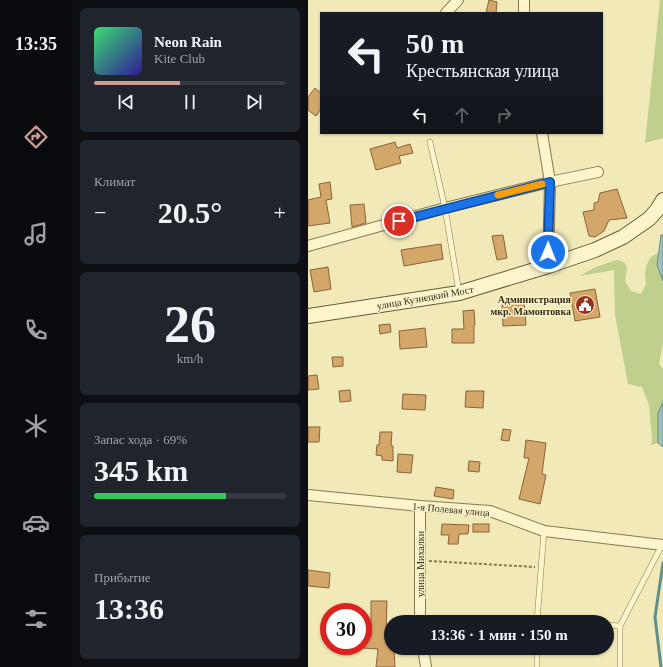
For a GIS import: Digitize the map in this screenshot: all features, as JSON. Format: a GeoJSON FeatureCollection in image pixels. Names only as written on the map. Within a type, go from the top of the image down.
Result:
{"type":"FeatureCollection","features":[{"type":"Feature","properties":{"kind":"street"},"geometry":{"type":"LineString","coordinates":[[447,12],[458,0]]}},
{"type":"Feature","properties":{"kind":"street"},"geometry":{"type":"LineString","coordinates":[[524,0],[524,12]]}},
{"type":"Feature","properties":{"kind":"street"},"geometry":{"type":"LineString","coordinates":[[542,134],[550,182],[548,266]]}},
{"type":"Feature","properties":{"kind":"street"},"geometry":{"type":"LineString","coordinates":[[308,246],[445,208],[550,182],[598,172]]}},
{"type":"Feature","properties":{"kind":"street","name":"улица Кузнецкий Мост"},"geometry":{"type":"LineString","coordinates":[[308,316],[459,293],[548,266],[596,250],[622,237],[649,219],[663,201]]}},
{"type":"Feature","properties":{"kind":"street","name":"1-я Полевая улица"},"geometry":{"type":"LineString","coordinates":[[308,494],[420,506],[490,511],[544,531],[663,545]]}},
{"type":"Feature","properties":{"kind":"street","name":"улица Михалки"},"geometry":{"type":"LineString","coordinates":[[420,506],[420,615]]}},
{"type":"Feature","properties":{"kind":"street"},"geometry":{"type":"LineString","coordinates":[[424,655],[426,667]]}},
{"type":"Feature","properties":{"kind":"lane"},"geometry":{"type":"LineString","coordinates":[[430,142],[445,208],[459,293]]}},
{"type":"Feature","properties":{"kind":"lane"},"geometry":{"type":"LineString","coordinates":[[538,615],[544,531]]}},
{"type":"Feature","properties":{"kind":"lane"},"geometry":{"type":"LineString","coordinates":[[620,667],[620,626],[663,545]]}},
{"type":"Feature","properties":{"kind":"lane"},"geometry":{"type":"LineString","coordinates":[[614,626],[620,626]]}},
{"type":"Feature","properties":{"kind":"lane"},"geometry":{"type":"LineString","coordinates":[[537,655],[537,667]]}},
{"type":"Feature","properties":{"kind":"path"},"geometry":{"type":"LineString","coordinates":[[420,560],[541,567]]}},
{"type":"Feature","properties":{"kind":"green space"},"geometry":{"type":"Polygon","coordinates":[[[660,0],[663,0],[663,138],[645,143],[660,0]]]}},
{"type":"Feature","properties":{"kind":"green space"},"geometry":{"type":"Polygon","coordinates":[[[658,253],[657,265],[663,281],[663,343],[659,364],[663,369],[663,402],[658,413],[658,443],[651,445],[652,438],[649,405],[642,387],[628,384],[615,315],[614,270],[580,276],[598,266],[618,260],[625,263],[627,268],[625,281],[631,291],[641,294],[646,284],[646,266],[651,257],[658,253]]]}},
{"type":"Feature","properties":{"kind":"water"},"geometry":{"type":"Polygon","coordinates":[[[661,235],[663,235],[663,281],[657,265],[661,235]]]}},
{"type":"Feature","properties":{"kind":"water"},"geometry":{"type":"Polygon","coordinates":[[[663,402],[663,447],[658,443],[658,413],[663,402]]]}},
{"type":"Feature","properties":{"kind":"building"},"geometry":{"type":"Polygon","coordinates":[[[489,0],[497,2],[496,12],[486,12],[489,0]]]}},
{"type":"Feature","properties":{"kind":"building"},"geometry":{"type":"Polygon","coordinates":[[[315,88],[320,92],[320,110],[316,116],[308,110],[308,97],[315,88]]]}},
{"type":"Feature","properties":{"kind":"building"},"geometry":{"type":"Polygon","coordinates":[[[395,142],[397,148],[410,144],[413,153],[399,156],[401,163],[376,170],[370,149],[395,142]]]}},
{"type":"Feature","properties":{"kind":"building"},"geometry":{"type":"Polygon","coordinates":[[[330,182],[332,199],[326,200],[330,223],[308,226],[308,200],[321,197],[319,184],[330,182]]]}},
{"type":"Feature","properties":{"kind":"building"},"geometry":{"type":"Polygon","coordinates":[[[617,189],[627,218],[609,220],[604,231],[595,237],[589,236],[583,212],[594,210],[594,203],[598,202],[600,193],[617,189]]]}},
{"type":"Feature","properties":{"kind":"building"},"geometry":{"type":"Polygon","coordinates":[[[364,204],[366,223],[352,227],[350,205],[364,204]]]}},
{"type":"Feature","properties":{"kind":"building"},"geometry":{"type":"Polygon","coordinates":[[[503,235],[507,258],[497,260],[492,236],[503,235]]]}},
{"type":"Feature","properties":{"kind":"building"},"geometry":{"type":"Polygon","coordinates":[[[441,244],[443,259],[404,266],[401,250],[441,244]]]}},
{"type":"Feature","properties":{"kind":"building"},"geometry":{"type":"Polygon","coordinates":[[[328,267],[331,289],[314,292],[310,270],[328,267]]]}},
{"type":"Feature","properties":{"kind":"building","name":"Администрация мкр. Мамонтовка"},"geometry":{"type":"Polygon","coordinates":[[[595,289],[600,317],[575,321],[570,293],[595,289]]]}},
{"type":"Feature","properties":{"kind":"building"},"geometry":{"type":"Polygon","coordinates":[[[524,301],[526,325],[503,326],[502,303],[524,301]]]}},
{"type":"Feature","properties":{"kind":"building"},"geometry":{"type":"Polygon","coordinates":[[[474,310],[474,343],[452,343],[452,329],[464,329],[463,311],[474,310]]]}},
{"type":"Feature","properties":{"kind":"building"},"geometry":{"type":"Polygon","coordinates":[[[390,324],[391,332],[380,334],[379,325],[390,324]]]}},
{"type":"Feature","properties":{"kind":"building"},"geometry":{"type":"Polygon","coordinates":[[[425,328],[427,347],[400,349],[399,331],[425,328]]]}},
{"type":"Feature","properties":{"kind":"building"},"geometry":{"type":"Polygon","coordinates":[[[332,357],[343,357],[343,366],[333,367],[332,357]]]}},
{"type":"Feature","properties":{"kind":"building"},"geometry":{"type":"Polygon","coordinates":[[[317,375],[319,389],[308,390],[308,376],[317,375]]]}},
{"type":"Feature","properties":{"kind":"building"},"geometry":{"type":"Polygon","coordinates":[[[350,390],[351,401],[340,402],[339,391],[350,390]]]}},
{"type":"Feature","properties":{"kind":"building"},"geometry":{"type":"Polygon","coordinates":[[[466,391],[484,391],[483,408],[465,407],[466,391]]]}},
{"type":"Feature","properties":{"kind":"building"},"geometry":{"type":"Polygon","coordinates":[[[403,394],[426,395],[425,410],[402,409],[403,394]]]}},
{"type":"Feature","properties":{"kind":"building"},"geometry":{"type":"Polygon","coordinates":[[[308,427],[320,427],[319,442],[308,442],[308,427]]]}},
{"type":"Feature","properties":{"kind":"building"},"geometry":{"type":"Polygon","coordinates":[[[503,429],[511,430],[509,441],[501,440],[503,429]]]}},
{"type":"Feature","properties":{"kind":"building"},"geometry":{"type":"Polygon","coordinates":[[[380,432],[392,432],[391,446],[393,446],[393,461],[382,460],[382,456],[376,455],[377,445],[379,445],[380,432]]]}},
{"type":"Feature","properties":{"kind":"building"},"geometry":{"type":"Polygon","coordinates":[[[526,440],[546,443],[542,474],[546,475],[540,504],[519,499],[529,458],[524,458],[526,440]]]}},
{"type":"Feature","properties":{"kind":"building"},"geometry":{"type":"Polygon","coordinates":[[[398,454],[413,455],[411,473],[397,472],[398,454]]]}},
{"type":"Feature","properties":{"kind":"building"},"geometry":{"type":"Polygon","coordinates":[[[469,461],[480,462],[479,472],[468,471],[469,461]]]}},
{"type":"Feature","properties":{"kind":"building"},"geometry":{"type":"Polygon","coordinates":[[[436,487],[454,490],[453,499],[434,496],[436,487]]]}},
{"type":"Feature","properties":{"kind":"building"},"geometry":{"type":"Polygon","coordinates":[[[442,524],[469,525],[468,534],[459,534],[458,544],[448,544],[449,535],[441,535],[442,524]]]}},
{"type":"Feature","properties":{"kind":"building"},"geometry":{"type":"Polygon","coordinates":[[[473,524],[489,524],[489,532],[473,532],[473,524]]]}},
{"type":"Feature","properties":{"kind":"building"},"geometry":{"type":"Polygon","coordinates":[[[308,570],[330,573],[329,588],[308,586],[308,570]]]}},
{"type":"Feature","properties":{"kind":"building"},"geometry":{"type":"Polygon","coordinates":[[[371,601],[387,601],[387,615],[384,615],[384,655],[394,655],[395,667],[376,667],[378,649],[372,649],[371,601]]]}},
{"type":"Feature","properties":{"kind":"waterway"},"geometry":{"type":"LineString","coordinates":[[661,667],[655,617],[663,563]]}},
{"type":"Feature","properties":{"kind":"slow traffic"},"geometry":{"type":"LineString","coordinates":[[498,195],[542,184]]}},
{"type":"Feature","properties":{"kind":"place","name":"Администрация мкр. Мамонтовка"},"geometry":{"type":"Point","coordinates":[585,305]}},
{"type":"Feature","properties":{"kind":"route"},"geometry":{"type":"LineString","coordinates":[[399,221],[550,182],[548,252]]}}]}
